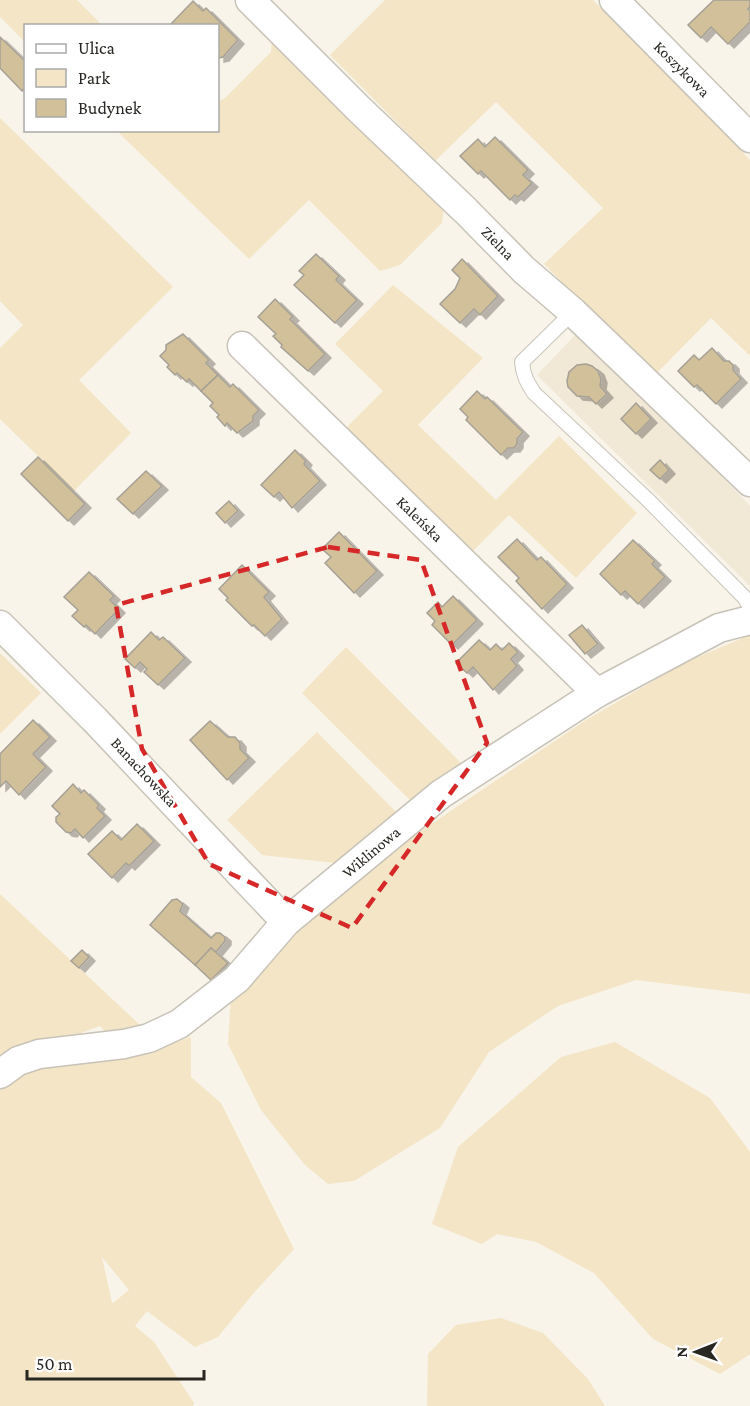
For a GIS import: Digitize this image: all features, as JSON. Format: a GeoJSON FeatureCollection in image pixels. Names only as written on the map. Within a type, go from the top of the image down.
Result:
{"type":"FeatureCollection","features":[{"type":"Feature","properties":{"kind":"street","name":"Zielna"},"geometry":{"type":"LineString","coordinates":[[250,0],[359,110],[466,211],[524,270],[573,312],[750,482]]}},
{"type":"Feature","properties":{"kind":"street","name":"Koszykowa"},"geometry":{"type":"LineString","coordinates":[[614,0],[750,138]]}},
{"type":"Feature","properties":{"kind":"street","name":"Kaleńska"},"geometry":{"type":"LineString","coordinates":[[242,346],[597,693]]}},
{"type":"Feature","properties":{"kind":"street","name":"Wiklinowa"},"geometry":{"type":"LineString","coordinates":[[0,1074],[18,1061],[39,1054],[124,1044],[149,1038],[179,1024],[237,979],[286,922],[441,794],[597,693],[719,628],[750,620]]}},
{"type":"Feature","properties":{"kind":"street","name":"Banachowska"},"geometry":{"type":"LineString","coordinates":[[0,625],[95,720],[286,922]]}},
{"type":"Feature","properties":{"kind":"lane"},"geometry":{"type":"LineString","coordinates":[[573,312],[522,362],[526,381],[534,393],[679,531],[744,597],[750,607]]}},
{"type":"Feature","properties":{"kind":"highlighted area"},"geometry":{"type":"Polygon","coordinates":[[[328,547],[421,560],[487,743],[352,928],[209,864],[142,749],[116,605],[328,547]]]}},
{"type":"Feature","properties":{"kind":"shaded area"},"geometry":{"type":"Polygon","coordinates":[[[580,330],[750,506],[750,586],[537,375],[580,330]]]}},
{"type":"Feature","properties":{"kind":"green space"},"geometry":{"type":"Polygon","coordinates":[[[0,0],[77,0],[101,24],[24,24],[24,41],[0,17],[0,0]]]}},
{"type":"Feature","properties":{"kind":"green space"},"geometry":{"type":"Polygon","coordinates":[[[385,0],[593,0],[750,160],[750,356],[711,318],[654,376],[544,264],[603,208],[496,102],[435,161],[330,55],[385,0]]]}},
{"type":"Feature","properties":{"kind":"green space"},"geometry":{"type":"Polygon","coordinates":[[[272,36],[444,207],[442,223],[400,265],[380,271],[309,200],[249,259],[118,132],[219,132],[219,101],[224,99],[271,52],[272,36]]]}},
{"type":"Feature","properties":{"kind":"green space"},"geometry":{"type":"Polygon","coordinates":[[[0,118],[173,287],[79,380],[131,433],[74,491],[0,419],[0,348],[23,325],[0,301],[0,118]]]}},
{"type":"Feature","properties":{"kind":"green space"},"geometry":{"type":"Polygon","coordinates":[[[393,285],[483,358],[418,425],[496,500],[559,436],[637,513],[576,578],[509,515],[470,554],[343,431],[383,391],[335,344],[393,285]]]}},
{"type":"Feature","properties":{"kind":"green space"},"geometry":{"type":"Polygon","coordinates":[[[750,635],[750,994],[636,980],[558,1006],[489,1052],[440,1128],[354,1181],[328,1184],[305,1165],[261,1110],[228,1044],[231,997],[283,938],[397,847],[586,720],[686,662],[750,635]]]}},
{"type":"Feature","properties":{"kind":"green space"},"geometry":{"type":"Polygon","coordinates":[[[346,647],[464,766],[414,804],[302,693],[346,647]]]}},
{"type":"Feature","properties":{"kind":"green space"},"geometry":{"type":"Polygon","coordinates":[[[0,653],[41,693],[0,734],[0,653]]]}},
{"type":"Feature","properties":{"kind":"green space"},"geometry":{"type":"Polygon","coordinates":[[[317,732],[401,817],[335,863],[262,855],[227,820],[317,732]]]}},
{"type":"Feature","properties":{"kind":"green space"},"geometry":{"type":"Polygon","coordinates":[[[0,894],[140,1025],[109,1035],[100,1026],[81,1033],[87,1062],[130,1057],[191,1037],[191,1077],[221,1103],[294,1249],[218,1337],[195,1347],[147,1311],[135,1326],[154,1342],[194,1403],[193,1406],[0,1406],[0,894]],[[102,1257],[112,1303],[129,1290],[102,1257]]]}},
{"type":"Feature","properties":{"kind":"green space"},"geometry":{"type":"Polygon","coordinates":[[[615,1042],[710,1098],[750,1152],[750,1354],[720,1374],[653,1339],[594,1273],[536,1242],[497,1234],[482,1244],[432,1224],[458,1147],[561,1057],[615,1042]]]}},
{"type":"Feature","properties":{"kind":"green space"},"geometry":{"type":"Polygon","coordinates":[[[501,1318],[543,1333],[588,1379],[605,1406],[427,1406],[428,1354],[456,1325],[501,1318]]]}},
{"type":"Feature","properties":{"kind":"building"},"geometry":{"type":"Polygon","coordinates":[[[714,0],[750,0],[748,9],[750,22],[728,44],[711,27],[701,38],[688,25],[714,0]]]}},
{"type":"Feature","properties":{"kind":"building"},"geometry":{"type":"Polygon","coordinates":[[[193,1],[203,11],[206,8],[238,40],[223,57],[219,58],[219,24],[171,24],[193,1]]]}},
{"type":"Feature","properties":{"kind":"building"},"geometry":{"type":"Polygon","coordinates":[[[0,37],[24,60],[24,89],[22,91],[0,68],[0,37]]]}},
{"type":"Feature","properties":{"kind":"building"},"geometry":{"type":"Polygon","coordinates":[[[495,137],[528,170],[523,175],[532,183],[518,197],[515,195],[510,200],[481,171],[478,174],[460,156],[478,139],[485,147],[495,137]]]}},
{"type":"Feature","properties":{"kind":"building"},"geometry":{"type":"Polygon","coordinates":[[[316,254],[339,276],[336,280],[357,300],[335,323],[294,285],[304,275],[299,271],[316,254]]]}},
{"type":"Feature","properties":{"kind":"building"},"geometry":{"type":"Polygon","coordinates":[[[462,259],[498,296],[480,315],[474,309],[460,323],[440,304],[455,289],[460,278],[452,270],[462,259]]]}},
{"type":"Feature","properties":{"kind":"building"},"geometry":{"type":"Polygon","coordinates":[[[275,299],[293,317],[290,319],[325,354],[308,371],[281,347],[282,345],[273,336],[276,334],[258,317],[275,299]]]}},
{"type":"Feature","properties":{"kind":"building"},"geometry":{"type":"Polygon","coordinates":[[[183,334],[209,360],[206,363],[218,375],[201,391],[189,379],[187,382],[177,373],[175,375],[160,356],[166,350],[166,345],[183,334]]]}},
{"type":"Feature","properties":{"kind":"building"},"geometry":{"type":"Polygon","coordinates":[[[712,348],[724,361],[729,361],[733,365],[733,370],[741,379],[716,404],[697,385],[694,387],[678,371],[694,355],[699,360],[712,348]]]}},
{"type":"Feature","properties":{"kind":"building"},"geometry":{"type":"Polygon","coordinates":[[[586,364],[598,371],[601,379],[600,386],[607,394],[596,404],[589,397],[577,396],[568,387],[569,372],[577,365],[586,364]]]}},
{"type":"Feature","properties":{"kind":"building"},"geometry":{"type":"Polygon","coordinates":[[[218,375],[230,387],[233,384],[259,410],[253,416],[253,421],[237,433],[227,423],[225,426],[217,417],[219,415],[210,406],[213,403],[201,391],[218,375]]]}},
{"type":"Feature","properties":{"kind":"building"},"geometry":{"type":"Polygon","coordinates":[[[477,391],[485,399],[487,397],[523,432],[514,448],[508,448],[501,455],[466,420],[468,417],[460,409],[477,391]]]}},
{"type":"Feature","properties":{"kind":"building"},"geometry":{"type":"Polygon","coordinates":[[[636,403],[651,419],[636,434],[621,419],[636,403]]]}},
{"type":"Feature","properties":{"kind":"building"},"geometry":{"type":"Polygon","coordinates":[[[295,450],[320,481],[292,508],[279,492],[274,497],[261,485],[295,450]]]}},
{"type":"Feature","properties":{"kind":"building"},"geometry":{"type":"Polygon","coordinates":[[[38,457],[85,504],[68,521],[21,474],[38,457]]]}},
{"type":"Feature","properties":{"kind":"building"},"geometry":{"type":"Polygon","coordinates":[[[660,460],[669,470],[660,479],[650,470],[660,460]]]}},
{"type":"Feature","properties":{"kind":"building"},"geometry":{"type":"Polygon","coordinates":[[[146,471],[162,486],[133,514],[117,499],[146,471]]]}},
{"type":"Feature","properties":{"kind":"building"},"geometry":{"type":"Polygon","coordinates":[[[229,501],[238,511],[225,523],[216,513],[229,501]]]}},
{"type":"Feature","properties":{"kind":"building"},"geometry":{"type":"Polygon","coordinates":[[[339,532],[377,571],[354,593],[325,563],[331,557],[322,549],[339,532]]]}},
{"type":"Feature","properties":{"kind":"building"},"geometry":{"type":"Polygon","coordinates":[[[517,539],[537,560],[541,557],[567,584],[542,609],[516,581],[519,578],[498,557],[517,539]]]}},
{"type":"Feature","properties":{"kind":"building"},"geometry":{"type":"Polygon","coordinates":[[[633,540],[655,561],[652,564],[665,577],[638,604],[625,591],[621,595],[600,574],[633,540]]]}},
{"type":"Feature","properties":{"kind":"building"},"geometry":{"type":"Polygon","coordinates":[[[242,565],[269,592],[264,597],[282,619],[265,636],[226,600],[228,598],[219,589],[242,565]]]}},
{"type":"Feature","properties":{"kind":"building"},"geometry":{"type":"Polygon","coordinates":[[[89,572],[114,596],[110,600],[119,609],[95,634],[72,616],[78,610],[64,597],[89,572]]]}},
{"type":"Feature","properties":{"kind":"building"},"geometry":{"type":"Polygon","coordinates":[[[453,596],[477,620],[452,645],[432,625],[435,621],[427,613],[438,602],[442,607],[453,596]]]}},
{"type":"Feature","properties":{"kind":"building"},"geometry":{"type":"Polygon","coordinates":[[[582,625],[598,644],[585,654],[569,635],[582,625]]]}},
{"type":"Feature","properties":{"kind":"building"},"geometry":{"type":"Polygon","coordinates":[[[151,632],[159,640],[163,637],[185,658],[158,685],[144,672],[147,669],[140,662],[135,668],[125,659],[151,632]]]}},
{"type":"Feature","properties":{"kind":"building"},"geometry":{"type":"Polygon","coordinates":[[[479,640],[490,650],[496,644],[502,650],[509,643],[518,652],[511,659],[517,666],[493,690],[473,667],[467,673],[456,663],[479,640]]]}},
{"type":"Feature","properties":{"kind":"building"},"geometry":{"type":"Polygon","coordinates":[[[33,720],[50,737],[33,754],[46,767],[19,795],[6,781],[0,787],[0,754],[33,720]]]}},
{"type":"Feature","properties":{"kind":"building"},"geometry":{"type":"Polygon","coordinates":[[[210,721],[228,737],[235,737],[240,743],[240,749],[249,758],[227,780],[190,740],[210,721]]]}},
{"type":"Feature","properties":{"kind":"building"},"geometry":{"type":"Polygon","coordinates":[[[73,784],[81,793],[84,790],[99,805],[97,808],[105,816],[83,838],[75,829],[71,833],[66,832],[56,822],[56,817],[60,814],[52,806],[73,784]]]}},
{"type":"Feature","properties":{"kind":"building"},"geometry":{"type":"Polygon","coordinates":[[[137,824],[154,841],[129,866],[126,863],[112,878],[88,854],[112,831],[121,840],[137,824]]]}},
{"type":"Feature","properties":{"kind":"building"},"geometry":{"type":"Polygon","coordinates":[[[177,899],[183,904],[180,911],[211,938],[216,933],[225,937],[225,941],[216,952],[211,948],[195,965],[150,925],[172,900],[177,899]]]}},
{"type":"Feature","properties":{"kind":"building"},"geometry":{"type":"Polygon","coordinates":[[[211,948],[228,963],[211,980],[195,965],[211,948]]]}},
{"type":"Feature","properties":{"kind":"building"},"geometry":{"type":"Polygon","coordinates":[[[82,950],[89,957],[79,968],[71,961],[82,950]]]}}]}
